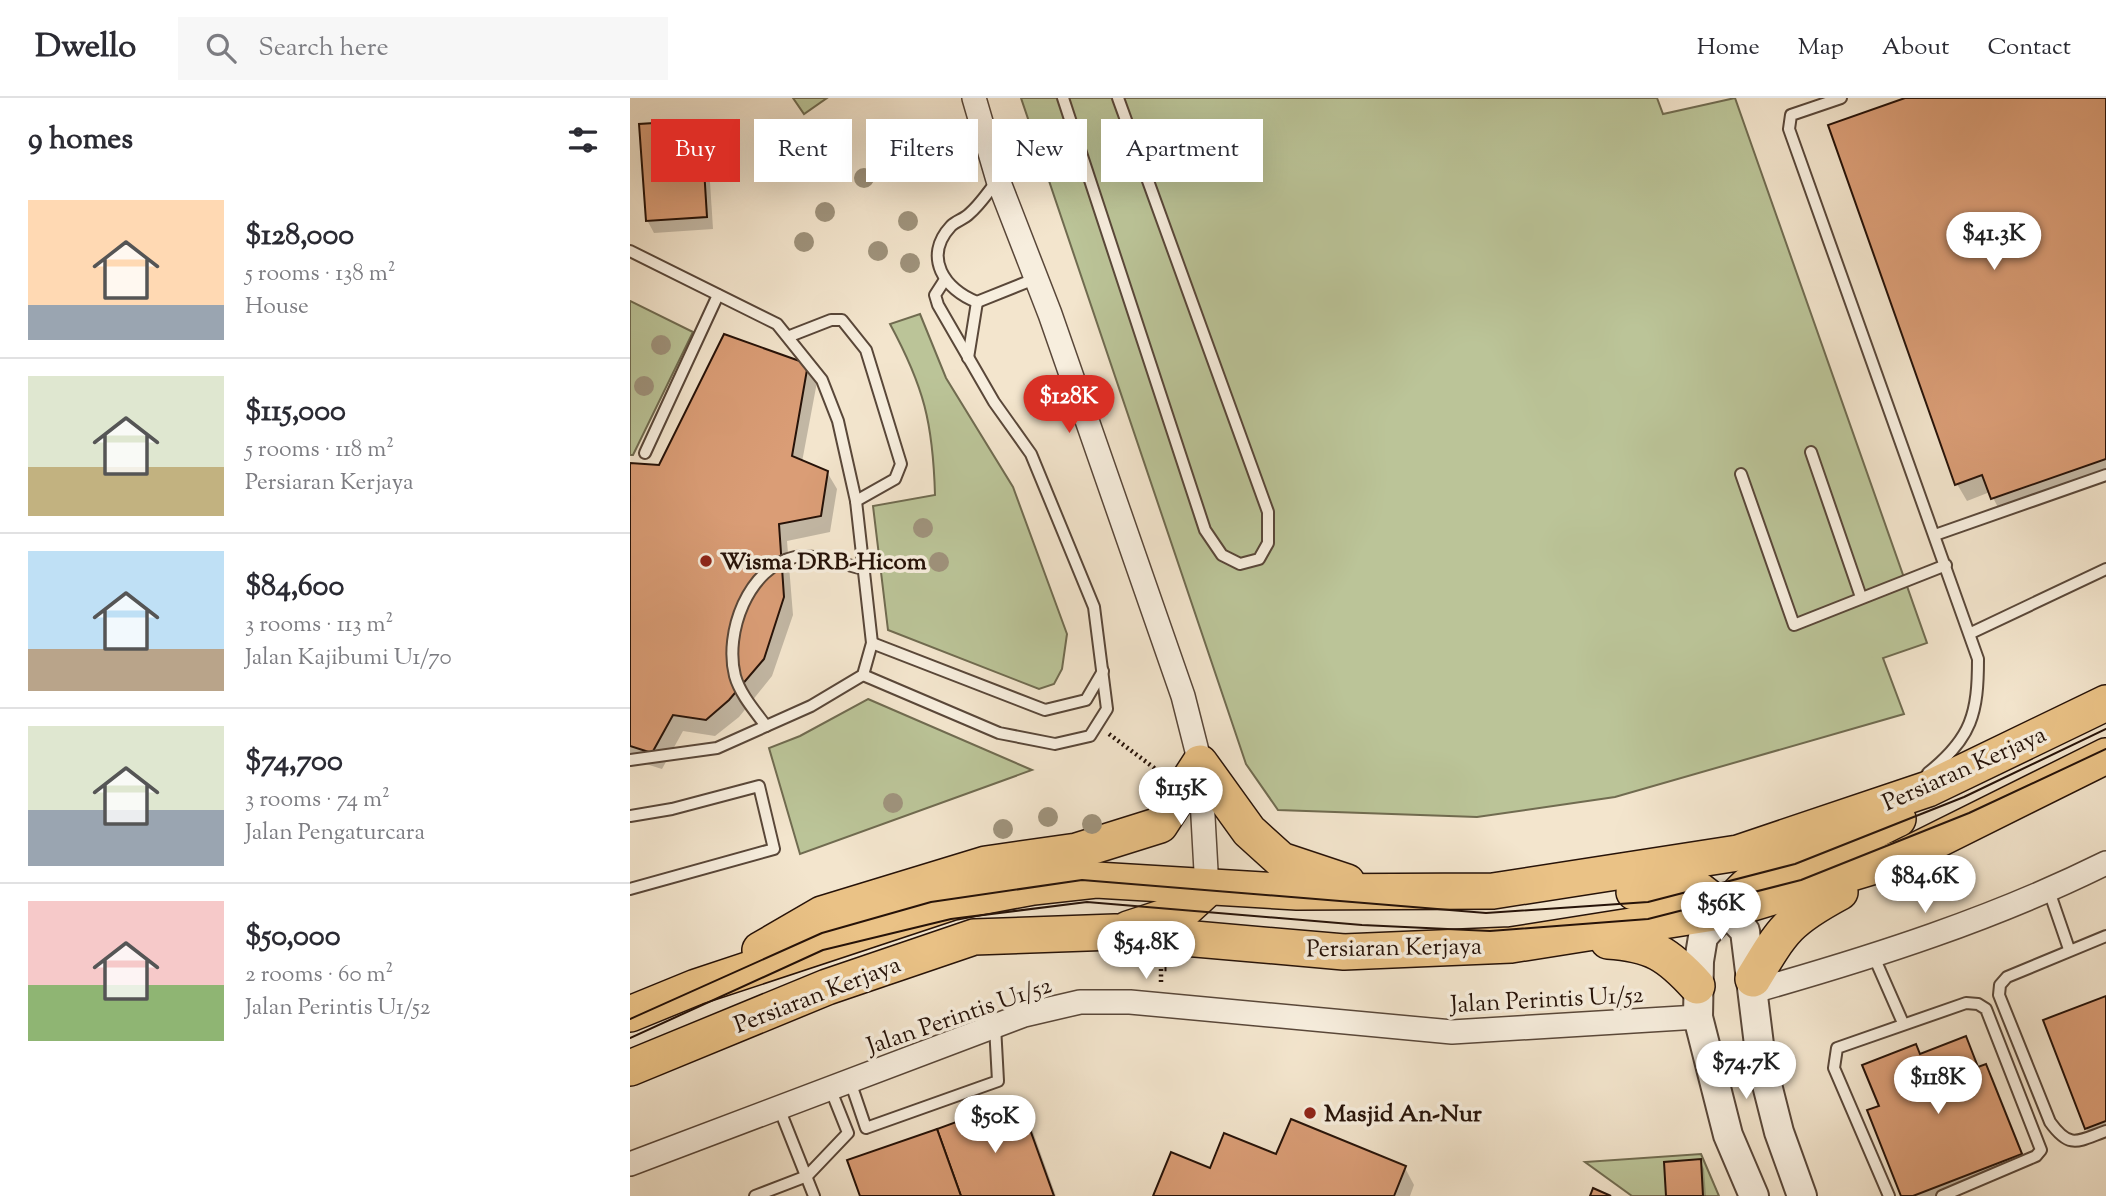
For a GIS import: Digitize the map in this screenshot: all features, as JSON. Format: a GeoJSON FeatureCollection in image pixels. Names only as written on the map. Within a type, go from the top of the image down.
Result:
{"type":"FeatureCollection","features":[{"type":"Feature","properties":{"kind":"main road"},"geometry":{"type":"LineString","coordinates":[[1297,892],[1418,908],[1516,909],[1680,887],[1699,890],[1726,911],[1740,889],[1761,873],[1834,849],[1998,773],[2106,704]]}},
{"type":"Feature","properties":{"kind":"main road","name":"Persiaran Kerjaya"},"geometry":{"type":"LineString","coordinates":[[630,1014],[696,987],[953,902],[1033,887],[1096,880],[1207,889],[1297,892],[1493,891],[1738,853],[1928,789],[2106,704]]}},
{"type":"Feature","properties":{"kind":"main road","name":"Persiaran Kerjaya"},"geometry":{"type":"LineString","coordinates":[[630,1068],[827,987],[974,937],[1115,932],[1173,939],[1376,951],[1511,945],[1726,911],[1901,858],[2106,756]]}},
{"type":"Feature","properties":{"kind":"main road"},"geometry":{"type":"LineString","coordinates":[[696,987],[822,914],[986,864],[1077,851],[1160,825],[1200,763],[1249,831],[1281,860],[1373,890]]}},
{"type":"Feature","properties":{"kind":"main road"},"geometry":{"type":"LineString","coordinates":[[1753,985],[1781,932],[1802,913],[1901,858]]}},
{"type":"Feature","properties":{"kind":"main road"},"geometry":{"type":"LineString","coordinates":[[1115,932],[1183,911],[1207,889],[1218,911],[1237,926],[1376,951]]}},
{"type":"Feature","properties":{"kind":"main road"},"geometry":{"type":"LineString","coordinates":[[1562,938],[1638,943],[1671,958],[1698,1001]]}},
{"type":"Feature","properties":{"kind":"street"},"geometry":{"type":"LineString","coordinates":[[974,98],[992,160]]}},
{"type":"Feature","properties":{"kind":"street"},"geometry":{"type":"LineString","coordinates":[[999,182],[1037,278],[1183,696],[1200,763],[1207,889]]}},
{"type":"Feature","properties":{"kind":"street"},"geometry":{"type":"LineString","coordinates":[[1753,985],[1874,957],[2049,891],[2106,863]]}},
{"type":"Feature","properties":{"kind":"street"},"geometry":{"type":"LineString","coordinates":[[1754,1196],[1728,1135],[1698,1001],[1703,937],[1726,911],[1745,932],[1761,1061],[1779,1132],[1802,1196]]}},
{"type":"Feature","properties":{"kind":"street","name":"Jalan Perintis U1/52"},"geometry":{"type":"LineString","coordinates":[[630,1164],[1024,1015],[1080,1002],[1160,1004],[1452,1032],[1698,1001]]}},
{"type":"Feature","properties":{"kind":"lane"},"geometry":{"type":"LineString","coordinates":[[1063,98],[1205,530],[1222,555],[1240,564],[1259,559],[1268,543],[1268,512],[1118,98]]}},
{"type":"Feature","properties":{"kind":"lane"},"geometry":{"type":"LineString","coordinates":[[1841,98],[1791,115],[1788,129],[1978,659],[1978,701],[1966,733],[1945,760],[1889,802]]}},
{"type":"Feature","properties":{"kind":"lane"},"geometry":{"type":"LineString","coordinates":[[996,182],[968,215],[951,225],[941,242],[938,262],[944,281],[958,295],[977,302],[1037,278]]}},
{"type":"Feature","properties":{"kind":"lane"},"geometry":{"type":"LineString","coordinates":[[630,251],[766,317],[790,336],[822,380],[838,421],[856,501],[872,643],[863,675],[811,706],[717,748],[630,760]]}},
{"type":"Feature","properties":{"kind":"lane"},"geometry":{"type":"LineString","coordinates":[[863,675],[999,733],[1055,744],[1090,736],[1107,709],[1094,607],[1031,454],[993,402],[938,305],[935,295],[944,281]]}},
{"type":"Feature","properties":{"kind":"lane"},"geometry":{"type":"LineString","coordinates":[[645,453],[718,295]]}},
{"type":"Feature","properties":{"kind":"lane"},"geometry":{"type":"LineString","coordinates":[[968,358],[977,302]]}},
{"type":"Feature","properties":{"kind":"lane"},"geometry":{"type":"LineString","coordinates":[[790,336],[831,320],[842,320],[866,350],[901,464],[895,479],[856,501]]}},
{"type":"Feature","properties":{"kind":"lane"},"geometry":{"type":"LineString","coordinates":[[1811,452],[1861,597]]}},
{"type":"Feature","properties":{"kind":"lane"},"geometry":{"type":"LineString","coordinates":[[1741,474],[1794,625],[1946,565]]}},
{"type":"Feature","properties":{"kind":"lane"},"geometry":{"type":"LineString","coordinates":[[1935,535],[2106,475]]}},
{"type":"Feature","properties":{"kind":"lane"},"geometry":{"type":"LineString","coordinates":[[766,726],[736,677],[732,647],[738,618],[756,582],[771,569],[795,557],[816,558],[864,569]]}},
{"type":"Feature","properties":{"kind":"lane"},"geometry":{"type":"LineString","coordinates":[[1970,633],[2106,569]]}},
{"type":"Feature","properties":{"kind":"lane"},"geometry":{"type":"LineString","coordinates":[[872,643],[1045,710],[1086,700],[1103,671]]}},
{"type":"Feature","properties":{"kind":"lane"},"geometry":{"type":"LineString","coordinates":[[630,816],[672,809],[759,786],[774,849],[630,889]]}},
{"type":"Feature","properties":{"kind":"lane"},"geometry":{"type":"LineString","coordinates":[[2049,891],[2069,949]]}},
{"type":"Feature","properties":{"kind":"lane"},"geometry":{"type":"LineString","coordinates":[[2106,936],[2069,949],[2007,977],[2000,985],[1999,995],[2050,1122],[2061,1138],[2074,1142],[2106,1131]]}},
{"type":"Feature","properties":{"kind":"lane"},"geometry":{"type":"LineString","coordinates":[[1874,957],[1903,1023]]}},
{"type":"Feature","properties":{"kind":"lane"},"geometry":{"type":"LineString","coordinates":[[1889,1196],[1835,1068],[1837,1048],[1965,1003],[1978,1004],[1986,1009],[2041,1150],[2036,1156],[1942,1196]]}},
{"type":"Feature","properties":{"kind":"lane"},"geometry":{"type":"LineString","coordinates":[[840,1085],[866,1128],[998,1081],[995,1026]]}},
{"type":"Feature","properties":{"kind":"lane"},"geometry":{"type":"LineString","coordinates":[[755,1196],[807,1176],[848,1133],[840,1085]]}},
{"type":"Feature","properties":{"kind":"lane"},"geometry":{"type":"LineString","coordinates":[[779,1108],[814,1196]]}},
{"type":"Feature","properties":{"kind":"path"},"geometry":{"type":"LineString","coordinates":[[1097,725],[1169,779]]}},
{"type":"Feature","properties":{"kind":"path"},"geometry":{"type":"LineString","coordinates":[[1160,1004],[1161,969],[1171,969],[1173,939]]}},
{"type":"Feature","properties":{"kind":"green space"},"geometry":{"type":"Polygon","coordinates":[[[793,98],[827,98],[804,114],[793,98]]]}},
{"type":"Feature","properties":{"kind":"green space"},"geometry":{"type":"Polygon","coordinates":[[[1021,98],[1657,98],[1663,114],[1735,98],[1927,643],[1883,658],[1904,714],[1615,797],[1477,817],[1278,810],[1246,764],[1049,182],[1087,182],[1087,119],[1028,119],[1021,98]]]}},
{"type":"Feature","properties":{"kind":"green space"},"geometry":{"type":"Polygon","coordinates":[[[630,301],[693,332],[633,455],[630,455],[630,301]]]}},
{"type":"Feature","properties":{"kind":"green space"},"geometry":{"type":"Polygon","coordinates":[[[920,314],[946,378],[1013,487],[1067,634],[1062,669],[1054,684],[1039,689],[888,630],[873,506],[935,495],[932,447],[925,406],[911,367],[890,324],[920,314]]]}},
{"type":"Feature","properties":{"kind":"green space"},"geometry":{"type":"Polygon","coordinates":[[[868,699],[1032,770],[800,854],[769,748],[800,736],[868,699]]]}},
{"type":"Feature","properties":{"kind":"green space"},"geometry":{"type":"Polygon","coordinates":[[[1701,1154],[1719,1196],[1632,1196],[1585,1162],[1701,1154]]]}},
{"type":"Feature","properties":{"kind":"building"},"geometry":{"type":"Polygon","coordinates":[[[1905,98],[2106,98],[2106,459],[1991,499],[1982,475],[1955,485],[1828,125],[1905,98]]]}},
{"type":"Feature","properties":{"kind":"building"},"geometry":{"type":"Polygon","coordinates":[[[651,123],[651,182],[705,182],[707,217],[646,221],[639,124],[651,123]]]}},
{"type":"Feature","properties":{"kind":"building","name":"Wisma DRB-Hicom"},"geometry":{"type":"Polygon","coordinates":[[[724,334],[808,364],[792,456],[828,471],[821,516],[779,524],[784,597],[764,659],[729,700],[706,720],[673,715],[652,753],[630,746],[630,463],[659,465],[724,334]]]}},
{"type":"Feature","properties":{"kind":"building"},"geometry":{"type":"Polygon","coordinates":[[[2106,996],[2106,1121],[2085,1129],[2043,1020],[2106,996]]]}},
{"type":"Feature","properties":{"kind":"building"},"geometry":{"type":"Polygon","coordinates":[[[1966,1036],[1978,1067],[1986,1064],[2022,1154],[1913,1196],[1901,1196],[1867,1110],[1879,1106],[1862,1065],[1916,1044],[1920,1054],[1966,1036]]]}},
{"type":"Feature","properties":{"kind":"building"},"geometry":{"type":"Polygon","coordinates":[[[1019,1099],[1054,1196],[961,1196],[937,1129],[1019,1099]]]}},
{"type":"Feature","properties":{"kind":"building"},"geometry":{"type":"Polygon","coordinates":[[[1291,1119],[1406,1166],[1394,1196],[1153,1196],[1171,1152],[1210,1168],[1224,1133],[1276,1154],[1291,1119]]]}},
{"type":"Feature","properties":{"kind":"building"},"geometry":{"type":"Polygon","coordinates":[[[937,1129],[961,1196],[860,1196],[847,1160],[937,1129]]]}},
{"type":"Feature","properties":{"kind":"building"},"geometry":{"type":"Polygon","coordinates":[[[1701,1159],[1703,1196],[1666,1196],[1664,1162],[1701,1159]]]}},
{"type":"Feature","properties":{"kind":"building"},"geometry":{"type":"Polygon","coordinates":[[[1593,1188],[1611,1196],[1590,1196],[1593,1188]]]}},
{"type":"Feature","properties":{"kind":"tram line"},"geometry":{"type":"LineString","coordinates":[[630,1019],[822,933],[931,902],[1082,880],[1486,913],[1648,902],[1795,864],[1964,797],[2106,729]]}},
{"type":"Feature","properties":{"kind":"tram line"},"geometry":{"type":"LineString","coordinates":[[630,1038],[823,950],[951,919],[1087,902],[1362,925],[1490,931],[1648,919],[1801,880],[1969,813],[2106,749]]}},
{"type":"Feature","properties":{"kind":"place","name":"Wisma DRB-Hicom"},"geometry":{"type":"Point","coordinates":[706,561]}},
{"type":"Feature","properties":{"kind":"place","name":"Masjid An-Nur"},"geometry":{"type":"Point","coordinates":[1310,1113]}}]}
